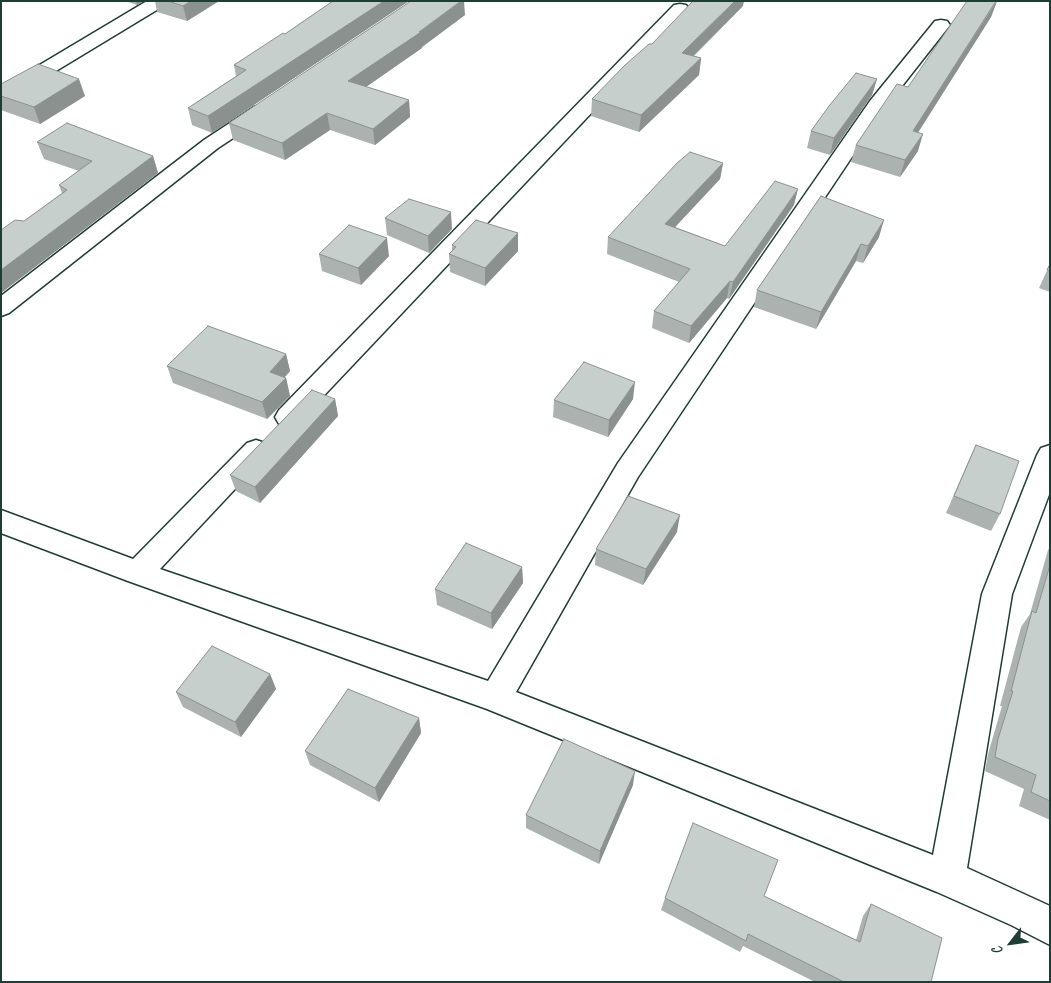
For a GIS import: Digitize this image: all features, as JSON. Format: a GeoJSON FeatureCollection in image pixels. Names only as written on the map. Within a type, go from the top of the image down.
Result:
{"type":"FeatureCollection","features":[{"type":"Feature","properties":{"kind":"street"},"geometry":{"type":"LineString","coordinates":[[1,96],[158,1]]}},
{"type":"Feature","properties":{"kind":"street"},"geometry":{"type":"LineString","coordinates":[[138,573],[680,10]]}},
{"type":"Feature","properties":{"kind":"street"},"geometry":{"type":"LineString","coordinates":[[495,698],[628,470],[877,105],[941,25]]}},
{"type":"Feature","properties":{"kind":"street"},"geometry":{"type":"LineString","coordinates":[[1,308],[212,144],[277,100]]}},
{"type":"Feature","properties":{"kind":"street"},"geometry":{"type":"LineString","coordinates":[[947,878],[997,594],[1050,455]]}},
{"type":"Feature","properties":{"kind":"street"},"geometry":{"type":"LineString","coordinates":[[1,521],[138,573],[495,698],[947,878],[1024,912],[1050,927]]}},
{"type":"Feature","properties":{"kind":"building"},"geometry":{"type":"Polygon","coordinates":[[[168,1],[191,1],[183,6],[168,1]]]}},
{"type":"Feature","properties":{"kind":"building"},"geometry":{"type":"Polygon","coordinates":[[[333,1],[384,1],[208,116],[188,108],[246,70],[234,65],[283,33],[285,34],[333,1]]]}},
{"type":"Feature","properties":{"kind":"building"},"geometry":{"type":"Polygon","coordinates":[[[411,1],[461,1],[419,32],[421,32],[348,81],[409,100],[373,129],[327,113],[282,143],[229,123],[411,1]]]}},
{"type":"Feature","properties":{"kind":"building"},"geometry":{"type":"Polygon","coordinates":[[[693,1],[735,1],[682,53],[701,58],[641,115],[592,99],[625,65],[649,44],[652,44],[693,1]]]}},
{"type":"Feature","properties":{"kind":"building"},"geometry":{"type":"Polygon","coordinates":[[[967,1],[996,1],[913,131],[923,134],[905,160],[856,145],[897,84],[908,87],[967,1]]]}},
{"type":"Feature","properties":{"kind":"building"},"geometry":{"type":"Polygon","coordinates":[[[38,64],[79,79],[34,107],[1,96],[1,84],[38,64]]]}},
{"type":"Feature","properties":{"kind":"building"},"geometry":{"type":"Polygon","coordinates":[[[856,73],[877,79],[834,138],[811,131],[829,106],[856,73]]]}},
{"type":"Feature","properties":{"kind":"building"},"geometry":{"type":"Polygon","coordinates":[[[67,123],[153,156],[1,270],[1,230],[15,220],[24,221],[67,190],[59,185],[92,161],[37,142],[67,123]]]}},
{"type":"Feature","properties":{"kind":"building"},"geometry":{"type":"Polygon","coordinates":[[[690,152],[723,163],[665,224],[725,246],[775,181],[798,189],[733,282],[730,281],[691,326],[654,311],[690,269],[608,237],[677,163],[690,152]]]}},
{"type":"Feature","properties":{"kind":"building"},"geometry":{"type":"Polygon","coordinates":[[[821,196],[884,220],[868,246],[861,244],[821,312],[757,290],[821,196]]]}},
{"type":"Feature","properties":{"kind":"building"},"geometry":{"type":"Polygon","coordinates":[[[409,199],[451,212],[428,236],[385,218],[409,199]]]}},
{"type":"Feature","properties":{"kind":"building"},"geometry":{"type":"Polygon","coordinates":[[[476,220],[518,233],[485,268],[449,254],[456,247],[452,245],[476,220]]]}},
{"type":"Feature","properties":{"kind":"building"},"geometry":{"type":"Polygon","coordinates":[[[349,225],[387,238],[358,268],[319,254],[349,225]]]}},
{"type":"Feature","properties":{"kind":"building"},"geometry":{"type":"Polygon","coordinates":[[[208,326],[286,354],[270,372],[286,378],[262,402],[167,366],[208,326]]]}},
{"type":"Feature","properties":{"kind":"building"},"geometry":{"type":"Polygon","coordinates":[[[584,362],[635,382],[609,420],[554,400],[584,362]]]}},
{"type":"Feature","properties":{"kind":"building"},"geometry":{"type":"Polygon","coordinates":[[[312,390],[335,399],[255,487],[230,475],[312,390]]]}},
{"type":"Feature","properties":{"kind":"building"},"geometry":{"type":"Polygon","coordinates":[[[976,445],[1019,461],[1000,514],[954,496],[976,445]]]}},
{"type":"Feature","properties":{"kind":"building"},"geometry":{"type":"Polygon","coordinates":[[[628,496],[680,515],[646,569],[596,549],[628,496]]]}},
{"type":"Feature","properties":{"kind":"building"},"geometry":{"type":"Polygon","coordinates":[[[466,543],[522,567],[491,613],[435,589],[466,543]]]}},
{"type":"Feature","properties":{"kind":"building"},"geometry":{"type":"Polygon","coordinates":[[[1050,565],[1050,801],[1031,792],[1036,775],[995,757],[998,739],[1013,691],[1011,691],[1032,611],[1036,613],[1050,565]]]}},
{"type":"Feature","properties":{"kind":"building"},"geometry":{"type":"Polygon","coordinates":[[[212,646],[270,674],[235,722],[176,692],[212,646]]]}},
{"type":"Feature","properties":{"kind":"building"},"geometry":{"type":"Polygon","coordinates":[[[348,689],[419,718],[375,788],[305,751],[348,689]]]}},
{"type":"Feature","properties":{"kind":"building"},"geometry":{"type":"Polygon","coordinates":[[[564,739],[635,771],[600,851],[526,815],[564,739]]]}},
{"type":"Feature","properties":{"kind":"building"},"geometry":{"type":"Polygon","coordinates":[[[693,823],[778,860],[764,896],[860,942],[871,904],[942,938],[931,982],[844,982],[748,934],[746,941],[665,898],[693,823]]]}}]}
